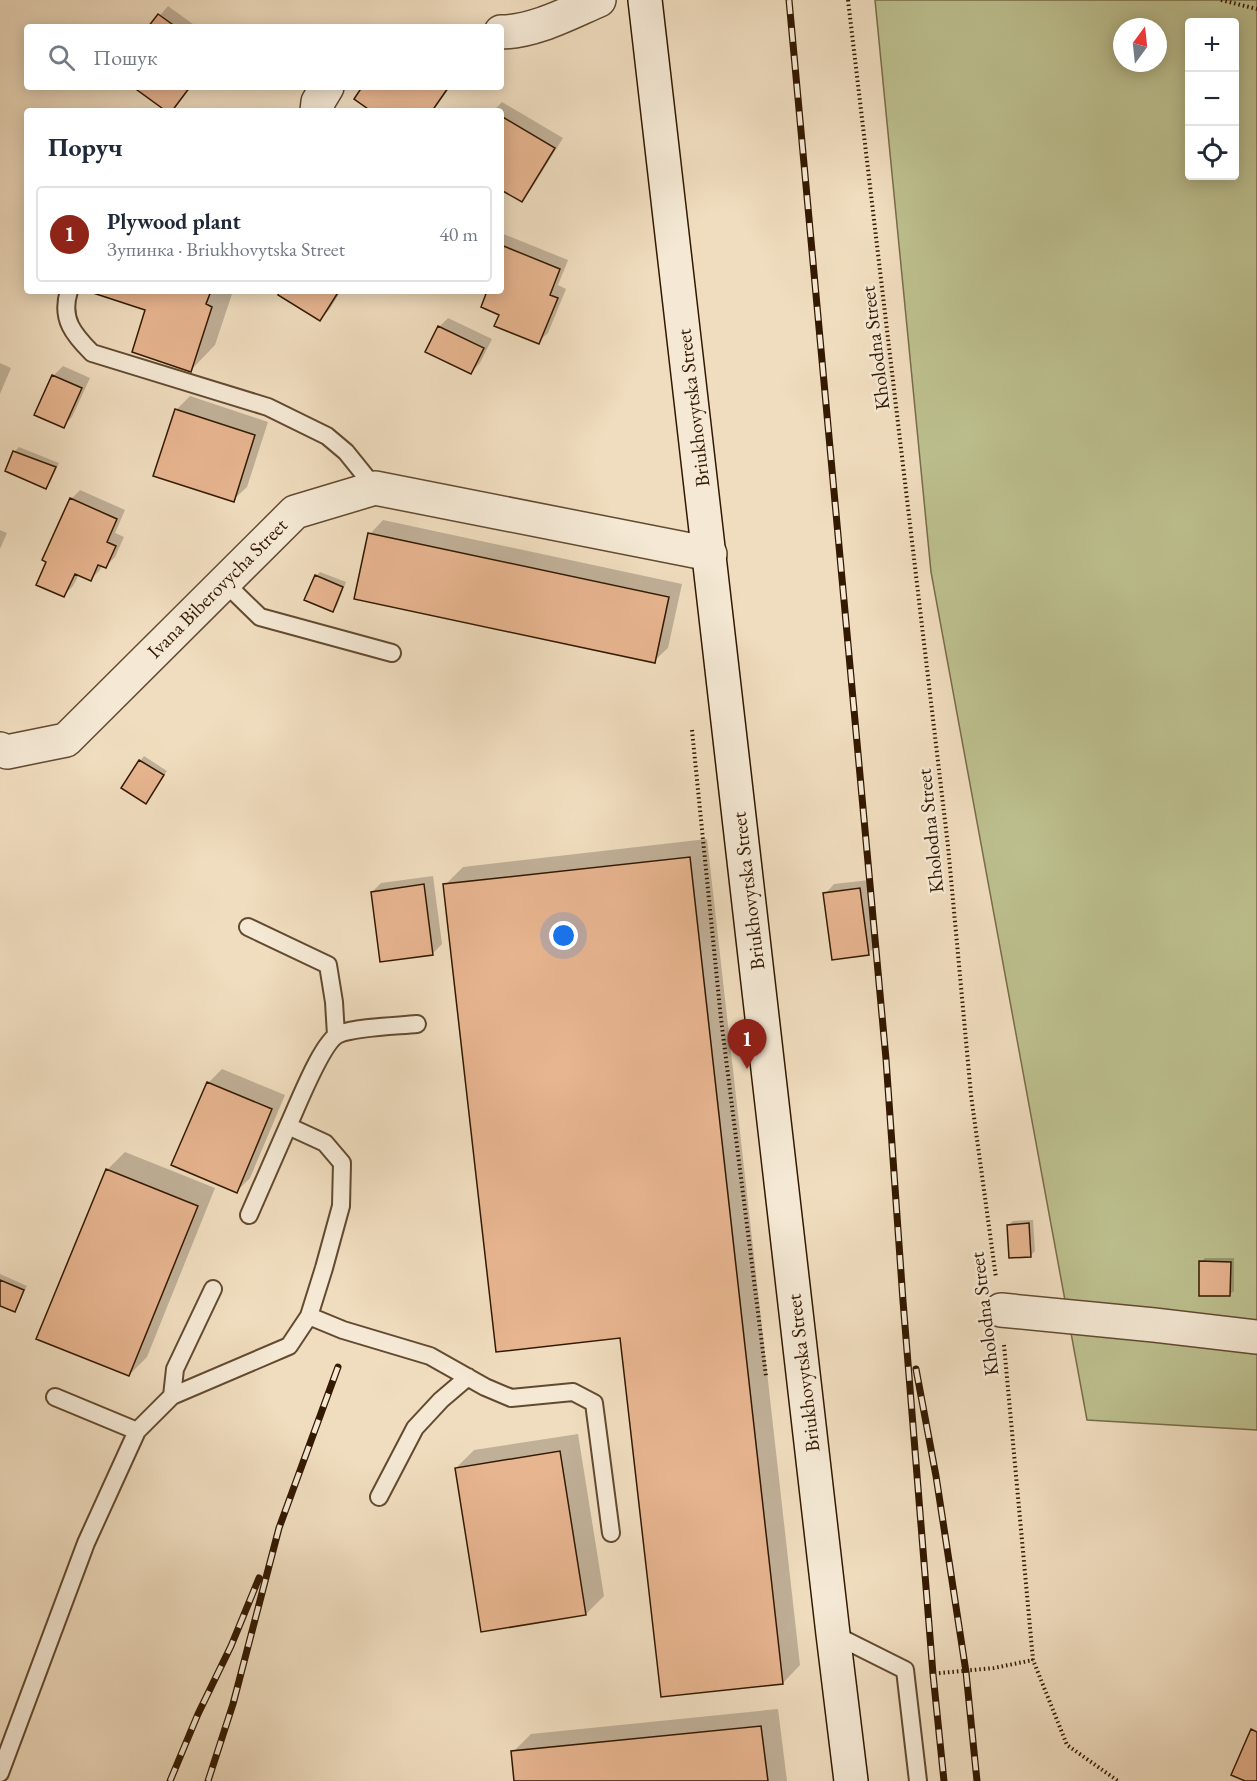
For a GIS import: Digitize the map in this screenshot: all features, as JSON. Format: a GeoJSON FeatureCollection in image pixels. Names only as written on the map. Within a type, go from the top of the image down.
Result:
{"type":"FeatureCollection","features":[{"type":"Feature","properties":{"kind":"main road"},"geometry":{"type":"LineString","coordinates":[[504,32],[543,23],[599,0]]}},
{"type":"Feature","properties":{"kind":"main road","name":"Briukhovytska Street"},"geometry":{"type":"LineString","coordinates":[[645,0],[851,1781]]}},
{"type":"Feature","properties":{"kind":"main road"},"geometry":{"type":"LineString","coordinates":[[317,108],[325,90]]}},
{"type":"Feature","properties":{"kind":"main road","name":"Ivana Biberovycha Street"},"geometry":{"type":"LineString","coordinates":[[0,749],[7,752],[66,740],[295,512],[375,488],[710,554]]}},
{"type":"Feature","properties":{"kind":"main road"},"geometry":{"type":"LineString","coordinates":[[1001,1310],[1257,1337]]}},
{"type":"Feature","properties":{"kind":"lane"},"geometry":{"type":"LineString","coordinates":[[68,294],[66,300],[68,319],[75,336],[92,353],[268,407],[327,436],[346,452],[375,488]]}},
{"type":"Feature","properties":{"kind":"lane"},"geometry":{"type":"LineString","coordinates":[[224,582],[260,617],[392,653]]}},
{"type":"Feature","properties":{"kind":"lane"},"geometry":{"type":"LineString","coordinates":[[248,927],[328,965],[336,1035]]}},
{"type":"Feature","properties":{"kind":"lane"},"geometry":{"type":"LineString","coordinates":[[249,1215],[325,1047],[336,1035],[349,1031],[417,1024]]}},
{"type":"Feature","properties":{"kind":"lane"},"geometry":{"type":"LineString","coordinates":[[0,1773],[86,1543],[136,1431],[172,1396],[289,1346],[309,1316],[341,1206],[342,1163],[325,1143],[288,1126]]}},
{"type":"Feature","properties":{"kind":"lane"},"geometry":{"type":"LineString","coordinates":[[172,1396],[176,1369],[213,1289]]}},
{"type":"Feature","properties":{"kind":"lane"},"geometry":{"type":"LineString","coordinates":[[309,1316],[343,1330],[430,1356],[485,1387],[512,1398],[573,1392],[594,1403],[611,1533]]}},
{"type":"Feature","properties":{"kind":"lane"},"geometry":{"type":"LineString","coordinates":[[379,1497],[415,1428],[441,1400],[468,1377]]}},
{"type":"Feature","properties":{"kind":"lane"},"geometry":{"type":"LineString","coordinates":[[55,1397],[136,1431]]}},
{"type":"Feature","properties":{"kind":"lane"},"geometry":{"type":"LineString","coordinates":[[833,1634],[905,1670],[918,1781]]}},
{"type":"Feature","properties":{"kind":"path","name":"Kholodna Street"},"geometry":{"type":"LineString","coordinates":[[848,0],[948,846],[971,1095],[1001,1310],[1033,1660],[1067,1745],[1118,1781]]}},
{"type":"Feature","properties":{"kind":"path"},"geometry":{"type":"LineString","coordinates":[[1221,0],[1257,9]]}},
{"type":"Feature","properties":{"kind":"path"},"geometry":{"type":"LineString","coordinates":[[905,1679],[994,1668],[1033,1660]]}},
{"type":"Feature","properties":{"kind":"green space"},"geometry":{"type":"Polygon","coordinates":[[[875,0],[1257,0],[1257,1430],[1087,1420],[931,572],[875,0]]]}},
{"type":"Feature","properties":{"kind":"building"},"geometry":{"type":"Polygon","coordinates":[[[158,14],[172,24],[150,24],[158,14]]]}},
{"type":"Feature","properties":{"kind":"building"},"geometry":{"type":"Polygon","coordinates":[[[137,90],[188,90],[174,108],[162,108],[137,90]]]}},
{"type":"Feature","properties":{"kind":"building"},"geometry":{"type":"Polygon","coordinates":[[[360,90],[447,90],[434,108],[367,108],[354,99],[360,90]]]}},
{"type":"Feature","properties":{"kind":"building"},"geometry":{"type":"Polygon","coordinates":[[[504,118],[555,148],[522,202],[504,192],[504,118]]]}},
{"type":"Feature","properties":{"kind":"building"},"geometry":{"type":"Polygon","coordinates":[[[504,246],[560,269],[550,295],[558,298],[539,344],[494,326],[499,315],[481,307],[486,294],[504,294],[504,246]]]}},
{"type":"Feature","properties":{"kind":"building"},"geometry":{"type":"Polygon","coordinates":[[[96,294],[210,294],[206,304],[212,307],[191,372],[132,352],[145,310],[96,294]]]}},
{"type":"Feature","properties":{"kind":"building"},"geometry":{"type":"Polygon","coordinates":[[[278,294],[337,294],[320,321],[278,294]]]}},
{"type":"Feature","properties":{"kind":"building"},"geometry":{"type":"Polygon","coordinates":[[[438,326],[484,348],[471,374],[425,352],[438,326]]]}},
{"type":"Feature","properties":{"kind":"building"},"geometry":{"type":"Polygon","coordinates":[[[52,375],[82,388],[64,428],[34,415],[52,375]]]}},
{"type":"Feature","properties":{"kind":"building"},"geometry":{"type":"Polygon","coordinates":[[[175,409],[255,435],[234,502],[153,476],[175,409]]]}},
{"type":"Feature","properties":{"kind":"building"},"geometry":{"type":"Polygon","coordinates":[[[13,451],[56,467],[46,489],[5,471],[13,451]]]}},
{"type":"Feature","properties":{"kind":"building"},"geometry":{"type":"Polygon","coordinates":[[[70,498],[117,519],[107,542],[116,546],[106,568],[98,565],[91,581],[75,574],[64,597],[36,585],[46,562],[42,560],[70,498]]]}},
{"type":"Feature","properties":{"kind":"building"},"geometry":{"type":"Polygon","coordinates":[[[368,533],[669,597],[655,663],[354,599],[368,533]]]}},
{"type":"Feature","properties":{"kind":"building"},"geometry":{"type":"Polygon","coordinates":[[[315,575],[343,587],[333,612],[304,600],[315,575]]]}},
{"type":"Feature","properties":{"kind":"building"},"geometry":{"type":"Polygon","coordinates":[[[139,760],[164,775],[146,804],[121,788],[139,760]]]}},
{"type":"Feature","properties":{"kind":"building"},"geometry":{"type":"Polygon","coordinates":[[[690,857],[783,1684],[661,1697],[620,1338],[496,1352],[443,884],[690,857]]]}},
{"type":"Feature","properties":{"kind":"building"},"geometry":{"type":"Polygon","coordinates":[[[424,884],[433,955],[380,962],[371,892],[424,884]]]}},
{"type":"Feature","properties":{"kind":"building"},"geometry":{"type":"Polygon","coordinates":[[[860,888],[869,955],[832,960],[823,893],[860,888]]]}},
{"type":"Feature","properties":{"kind":"building"},"geometry":{"type":"Polygon","coordinates":[[[207,1082],[272,1109],[237,1193],[171,1165],[207,1082]]]}},
{"type":"Feature","properties":{"kind":"building"},"geometry":{"type":"Polygon","coordinates":[[[106,1169],[198,1206],[129,1376],[36,1339],[106,1169]]]}},
{"type":"Feature","properties":{"kind":"building"},"geometry":{"type":"Polygon","coordinates":[[[1029,1223],[1031,1257],[1009,1258],[1007,1225],[1029,1223]]]}},
{"type":"Feature","properties":{"kind":"building"},"geometry":{"type":"Polygon","coordinates":[[[1199,1261],[1231,1262],[1230,1296],[1199,1296],[1199,1261]]]}},
{"type":"Feature","properties":{"kind":"building"},"geometry":{"type":"Polygon","coordinates":[[[0,1280],[24,1290],[15,1312],[0,1306],[0,1280]]]}},
{"type":"Feature","properties":{"kind":"building"},"geometry":{"type":"Polygon","coordinates":[[[560,1451],[586,1615],[481,1632],[455,1468],[560,1451]]]}},
{"type":"Feature","properties":{"kind":"building"},"geometry":{"type":"Polygon","coordinates":[[[761,1726],[768,1781],[514,1781],[511,1751],[761,1726]]]}},
{"type":"Feature","properties":{"kind":"building"},"geometry":{"type":"Polygon","coordinates":[[[1251,1729],[1257,1732],[1257,1781],[1245,1781],[1231,1775],[1251,1729]]]}},
{"type":"Feature","properties":{"kind":"railway"},"geometry":{"type":"LineString","coordinates":[[789,0],[886,1059],[903,1301],[933,1674],[944,1781]]}},
{"type":"Feature","properties":{"kind":"railway"},"geometry":{"type":"LineString","coordinates":[[208,1781],[233,1704],[279,1528],[338,1367]]}},
{"type":"Feature","properties":{"kind":"railway"},"geometry":{"type":"LineString","coordinates":[[916,1369],[936,1476],[966,1672],[977,1781]]}},
{"type":"Feature","properties":{"kind":"railway"},"geometry":{"type":"LineString","coordinates":[[170,1781],[259,1578]]}},
{"type":"Feature","properties":{"kind":"place","name":"Plywood plant"},"geometry":{"type":"Point","coordinates":[747,1069]}}]}
